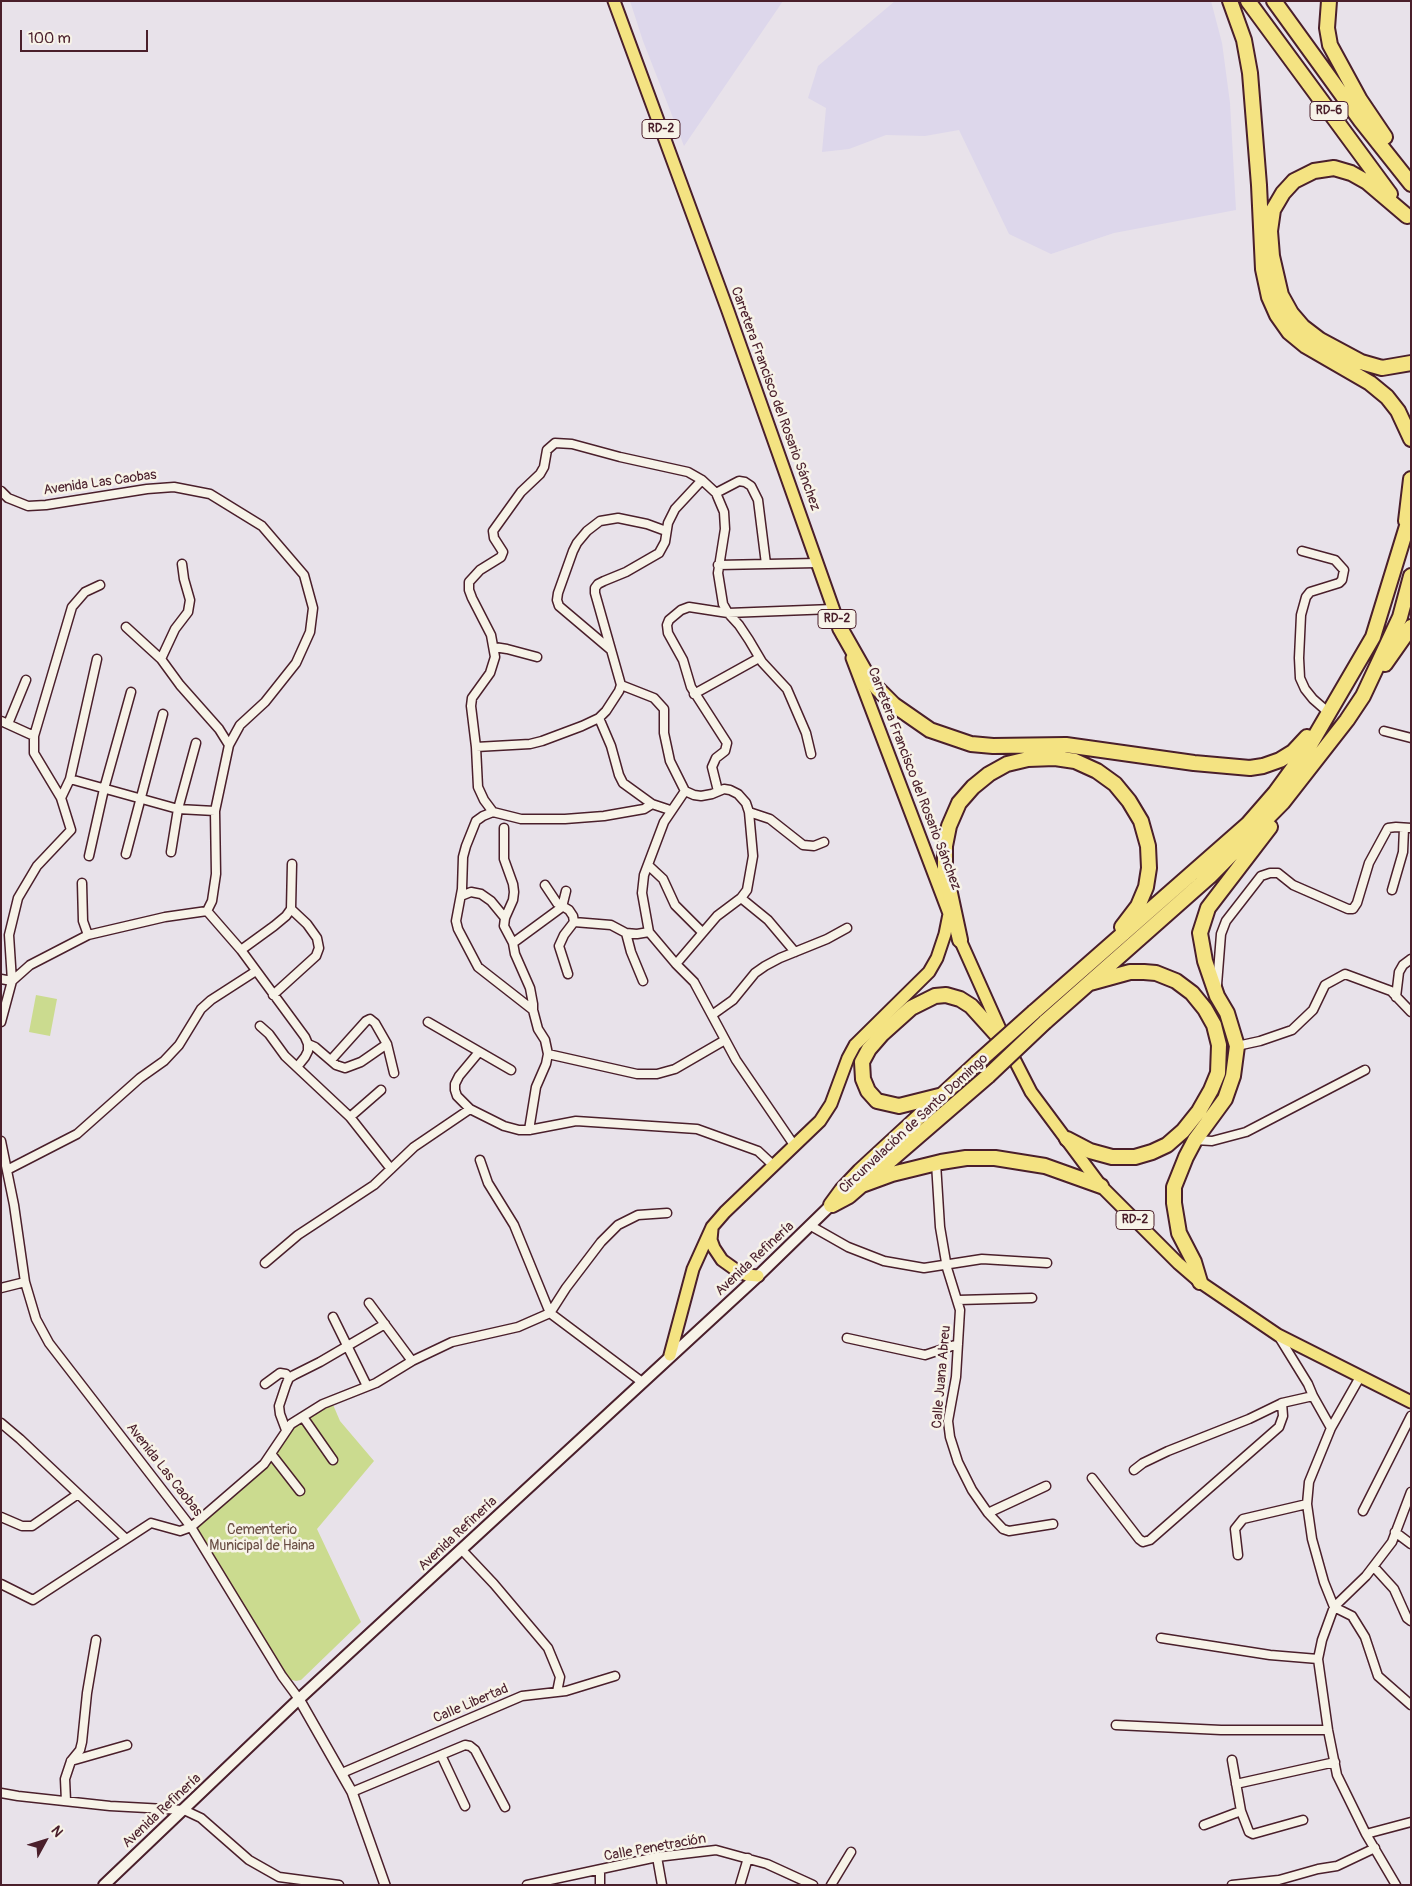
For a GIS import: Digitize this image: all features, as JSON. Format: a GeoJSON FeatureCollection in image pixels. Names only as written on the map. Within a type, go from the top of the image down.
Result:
{"type":"FeatureCollection","features":[{"type":"Feature","properties":{"kind":"highway"},"geometry":{"type":"LineString","coordinates":[[1230,1],[1244,40],[1250,73],[1259,185],[1263,269],[1269,298],[1289,332],[1306,346],[1370,383],[1387,397],[1398,411],[1411,439]]}},
{"type":"Feature","properties":{"kind":"highway","name":"RD-6"},"geometry":{"type":"LineString","coordinates":[[1248,1],[1409,218]]}},
{"type":"Feature","properties":{"kind":"highway","name":"RD-6"},"geometry":{"type":"LineString","coordinates":[[1274,1],[1361,120],[1411,184]]}},
{"type":"Feature","properties":{"kind":"highway"},"geometry":{"type":"LineString","coordinates":[[1329,1],[1327,28],[1330,45],[1360,100],[1411,175]]}},
{"type":"Feature","properties":{"kind":"highway"},"geometry":{"type":"LineString","coordinates":[[1409,218],[1368,182],[1351,173],[1334,168],[1314,171],[1294,181],[1283,193],[1273,210],[1270,231],[1272,256],[1281,295],[1290,312],[1303,327],[1320,340],[1361,362],[1382,368],[1411,363]]}},
{"type":"Feature","properties":{"kind":"highway"},"geometry":{"type":"LineString","coordinates":[[1404,537],[1411,479]]}},
{"type":"Feature","properties":{"kind":"highway","name":"Circunvalación de Santo Domingo"},"geometry":{"type":"LineString","coordinates":[[831,1205],[860,1171],[1034,1012],[1248,824],[1275,793],[1310,745],[1374,636],[1411,513]]}},
{"type":"Feature","properties":{"kind":"highway","name":"Circunvalación de Santo Domingo"},"geometry":{"type":"LineString","coordinates":[[831,1205],[849,1196],[988,1076],[1087,984],[1210,876],[1283,802],[1347,720],[1363,696],[1400,617],[1411,576]]}},
{"type":"Feature","properties":{"kind":"highway"},"geometry":{"type":"LineString","coordinates":[[1363,696],[1411,627]]}},
{"type":"Feature","properties":{"kind":"highway"},"geometry":{"type":"LineString","coordinates":[[840,628],[865,672],[877,688],[894,705],[930,730],[971,744],[993,746],[1066,745],[1250,768],[1280,760],[1293,752],[1318,722],[1329,713]]}},
{"type":"Feature","properties":{"kind":"highway"},"geometry":{"type":"LineString","coordinates":[[960,940],[949,891],[945,846],[949,826],[959,804],[978,782],[1007,764],[1028,759],[1055,758],[1075,761],[1097,771],[1115,784],[1129,801],[1141,821],[1148,846],[1149,868],[1146,887],[1138,906],[1129,920],[1091,963]]}},
{"type":"Feature","properties":{"kind":"highway"},"geometry":{"type":"LineString","coordinates":[[1200,1282],[1194,1262],[1178,1233],[1174,1187],[1196,1140],[1225,1099],[1233,1076],[1237,1046],[1227,1013],[1217,996],[1201,948],[1200,933],[1208,908],[1277,818],[1283,802]]}},
{"type":"Feature","properties":{"kind":"highway"},"geometry":{"type":"LineString","coordinates":[[1066,1139],[1090,1151],[1112,1157],[1135,1157],[1152,1152],[1167,1145],[1183,1131],[1207,1097],[1218,1073],[1219,1045],[1214,1026],[1205,1009],[1192,993],[1176,981],[1156,973],[1130,972],[1087,984]]}},
{"type":"Feature","properties":{"kind":"highway"},"geometry":{"type":"LineString","coordinates":[[943,1095],[899,1106],[877,1101],[868,1091],[863,1079],[862,1062],[868,1049],[911,1008],[935,996],[946,994],[960,999],[971,1006],[1008,1047]]}},
{"type":"Feature","properties":{"kind":"highway"},"geometry":{"type":"LineString","coordinates":[[862,1185],[892,1174],[936,1163],[966,1158],[995,1158],[1021,1161],[1068,1173],[1101,1186]]}},
{"type":"Feature","properties":{"kind":"main road","name":"Carretera Francisco del Rosario Sánchez"},"geometry":{"type":"LineString","coordinates":[[614,1],[728,311],[833,609],[949,914],[1008,1047],[1031,1092],[1101,1186],[1178,1263],[1200,1282],[1278,1335],[1411,1402]]}},
{"type":"Feature","properties":{"kind":"main road"},"geometry":{"type":"LineString","coordinates":[[670,1355],[693,1269],[712,1227],[725,1212],[820,1121],[830,1104],[855,1044],[929,972],[938,958],[949,914]]}},
{"type":"Feature","properties":{"kind":"main road","name":"Avenida Refinería"},"geometry":{"type":"LineString","coordinates":[[104,1885],[299,1699],[670,1355],[758,1276],[831,1205]]}},
{"type":"Feature","properties":{"kind":"main road"},"geometry":{"type":"LineString","coordinates":[[712,1227],[711,1240],[722,1260],[747,1275],[758,1276]]}},
{"type":"Feature","properties":{"kind":"street"},"geometry":{"type":"LineString","coordinates":[[493,812],[484,800],[478,787],[471,706],[472,698],[493,667],[494,647],[491,635],[472,598],[469,582],[480,570],[501,557],[502,552],[494,538],[493,531],[521,492],[540,474],[544,467],[547,450],[555,442],[572,444],[620,458],[688,472],[702,480],[716,493],[724,512],[725,529],[723,551],[718,565],[720,596],[728,613],[739,625],[759,658],[780,681],[792,698],[806,732],[811,754]]}},
{"type":"Feature","properties":{"kind":"street"},"geometry":{"type":"LineString","coordinates":[[476,747],[530,744],[558,736],[599,718],[619,691],[620,685],[595,588],[604,580],[626,572],[658,553],[665,542],[666,531],[675,509],[702,480]]}},
{"type":"Feature","properties":{"kind":"street"},"geometry":{"type":"LineString","coordinates":[[716,493],[739,481],[751,486],[758,500],[766,564]]}},
{"type":"Feature","properties":{"kind":"street","name":"Avenida Las Caobas"},"geometry":{"type":"LineString","coordinates":[[1,491],[8,498],[28,506],[46,505],[147,488],[174,487],[210,494],[262,526],[304,575],[313,608],[310,632],[296,663],[265,702],[240,725],[229,745],[215,811],[216,874],[212,901],[207,911]]}},
{"type":"Feature","properties":{"kind":"street"},"geometry":{"type":"LineString","coordinates":[[611,650],[585,626],[562,611],[559,606],[557,600],[558,593],[573,551],[587,531],[600,521],[618,518],[666,531]]}},
{"type":"Feature","properties":{"kind":"street"},"geometry":{"type":"LineString","coordinates":[[1302,550],[1335,560],[1344,570],[1342,580],[1339,582],[1310,592],[1306,597],[1300,615],[1300,678],[1305,689],[1313,699],[1329,713]]}},
{"type":"Feature","properties":{"kind":"street"},"geometry":{"type":"LineString","coordinates":[[718,565],[817,563]]}},
{"type":"Feature","properties":{"kind":"street"},"geometry":{"type":"LineString","coordinates":[[161,659],[175,629],[188,612],[190,600],[182,564]]}},
{"type":"Feature","properties":{"kind":"street"},"geometry":{"type":"LineString","coordinates":[[1,1022],[12,981],[9,934],[18,898],[37,866],[71,830],[61,798],[34,753],[34,736],[72,607],[85,592],[100,585]]}},
{"type":"Feature","properties":{"kind":"street"},"geometry":{"type":"LineString","coordinates":[[718,791],[712,767],[716,758],[725,751],[727,743],[717,725],[694,694],[683,660],[668,633],[667,625],[669,620],[681,610],[689,607],[728,613],[833,609]]}},
{"type":"Feature","properties":{"kind":"street"},"geometry":{"type":"LineString","coordinates":[[126,627],[161,659],[180,685],[219,729],[229,745]]}},
{"type":"Feature","properties":{"kind":"street"},"geometry":{"type":"LineString","coordinates":[[494,647],[508,648],[537,657]]}},
{"type":"Feature","properties":{"kind":"street"},"geometry":{"type":"LineString","coordinates":[[694,694],[759,658]]}},
{"type":"Feature","properties":{"kind":"street"},"geometry":{"type":"LineString","coordinates":[[61,798],[70,779],[97,659]]}},
{"type":"Feature","properties":{"kind":"street"},"geometry":{"type":"LineString","coordinates":[[26,680],[4,722],[34,736]]}},
{"type":"Feature","properties":{"kind":"street"},"geometry":{"type":"LineString","coordinates":[[620,685],[654,698],[664,709],[665,745],[674,772],[685,790],[694,795],[701,796],[724,789],[730,790],[738,794],[746,803],[749,812],[753,856],[747,890],[741,898],[717,916],[676,964]]}},
{"type":"Feature","properties":{"kind":"street"},"geometry":{"type":"LineString","coordinates":[[89,856],[104,789],[131,692]]}},
{"type":"Feature","properties":{"kind":"street"},"geometry":{"type":"LineString","coordinates":[[126,854],[163,714]]}},
{"type":"Feature","properties":{"kind":"street"},"geometry":{"type":"LineString","coordinates":[[599,718],[612,746],[624,783],[652,804],[670,810]]}},
{"type":"Feature","properties":{"kind":"street"},"geometry":{"type":"LineString","coordinates":[[1384,731],[1411,738]]}},
{"type":"Feature","properties":{"kind":"street"},"geometry":{"type":"LineString","coordinates":[[172,852],[178,809],[196,743]]}},
{"type":"Feature","properties":{"kind":"street"},"geometry":{"type":"LineString","coordinates":[[70,779],[178,809],[215,811]]}},
{"type":"Feature","properties":{"kind":"street"},"geometry":{"type":"LineString","coordinates":[[685,790],[670,810],[644,875],[642,893],[649,932],[694,982],[746,1076],[794,1145]]}},
{"type":"Feature","properties":{"kind":"street"},"geometry":{"type":"LineString","coordinates":[[533,1010],[478,967],[458,929],[456,914],[461,896],[463,857],[476,821],[493,812],[520,819],[565,819],[604,816],[644,809],[652,804]]}},
{"type":"Feature","properties":{"kind":"street"},"geometry":{"type":"LineString","coordinates":[[749,812],[770,819],[803,845],[814,846],[824,842]]}},
{"type":"Feature","properties":{"kind":"street"},"geometry":{"type":"LineString","coordinates":[[504,828],[504,859],[514,892],[504,926],[513,943],[515,954],[530,988],[534,1004],[533,1010],[548,1054],[546,1064],[536,1087],[529,1130]]}},
{"type":"Feature","properties":{"kind":"street"},"geometry":{"type":"LineString","coordinates":[[1217,996],[1217,968],[1221,934],[1226,921],[1261,876],[1270,872],[1278,874],[1306,891],[1348,909],[1353,909],[1369,863],[1384,834],[1388,828],[1407,828],[1392,890]]}},
{"type":"Feature","properties":{"kind":"street"},"geometry":{"type":"LineString","coordinates":[[241,950],[274,926],[291,909],[292,864]]}},
{"type":"Feature","properties":{"kind":"street"},"geometry":{"type":"LineString","coordinates":[[648,865],[663,879],[675,905],[702,932]]}},
{"type":"Feature","properties":{"kind":"street"},"geometry":{"type":"LineString","coordinates":[[82,883],[83,922],[88,935]]}},
{"type":"Feature","properties":{"kind":"street"},"geometry":{"type":"LineString","coordinates":[[545,885],[557,903],[569,910],[573,916],[574,922],[564,934],[559,946],[568,974]]}},
{"type":"Feature","properties":{"kind":"street"},"geometry":{"type":"LineString","coordinates":[[513,943],[562,907],[566,891]]}},
{"type":"Feature","properties":{"kind":"street"},"geometry":{"type":"LineString","coordinates":[[461,896],[471,892],[481,894],[491,901],[505,918]]}},
{"type":"Feature","properties":{"kind":"street"},"geometry":{"type":"LineString","coordinates":[[741,898],[768,920],[795,952]]}},
{"type":"Feature","properties":{"kind":"street"},"geometry":{"type":"LineString","coordinates":[[273,995],[316,956],[319,948],[317,938],[307,924],[291,909]]}},
{"type":"Feature","properties":{"kind":"street"},"geometry":{"type":"LineString","coordinates":[[12,981],[30,965],[88,935],[165,917],[207,911],[241,950],[296,1024],[308,1044],[315,1047],[340,1068],[361,1062],[387,1044]]}},
{"type":"Feature","properties":{"kind":"street"},"geometry":{"type":"LineString","coordinates":[[574,922],[610,925],[626,933],[649,932]]}},
{"type":"Feature","properties":{"kind":"street"},"geometry":{"type":"LineString","coordinates":[[712,1015],[733,1000],[755,972],[780,958],[827,939],[848,928]]}},
{"type":"Feature","properties":{"kind":"street"},"geometry":{"type":"LineString","coordinates":[[626,933],[631,952],[643,981]]}},
{"type":"Feature","properties":{"kind":"street"},"geometry":{"type":"LineString","coordinates":[[1396,997],[1399,972],[1403,965],[1411,959]]}},
{"type":"Feature","properties":{"kind":"street"},"geometry":{"type":"LineString","coordinates":[[7,1170],[77,1134],[140,1078],[164,1061],[179,1045],[201,1009],[211,1000],[256,971]]}},
{"type":"Feature","properties":{"kind":"street"},"geometry":{"type":"LineString","coordinates":[[1237,1046],[1260,1041],[1292,1030],[1313,1010],[1324,985],[1345,974],[1391,991],[1411,1012]]}},
{"type":"Feature","properties":{"kind":"street"},"geometry":{"type":"LineString","coordinates":[[1,979],[12,981]]}},
{"type":"Feature","properties":{"kind":"street"},"geometry":{"type":"LineString","coordinates":[[330,1060],[370,1019],[375,1023],[387,1044],[394,1073]]}},
{"type":"Feature","properties":{"kind":"street"},"geometry":{"type":"LineString","coordinates":[[428,1022],[511,1070]]}},
{"type":"Feature","properties":{"kind":"street"},"geometry":{"type":"LineString","coordinates":[[260,1026],[270,1034],[285,1056],[350,1117],[391,1169]]}},
{"type":"Feature","properties":{"kind":"street"},"geometry":{"type":"LineString","coordinates":[[548,1054],[637,1074],[657,1074],[675,1069],[725,1040]]}},
{"type":"Feature","properties":{"kind":"street"},"geometry":{"type":"LineString","coordinates":[[297,1067],[305,1057],[308,1044]]}},
{"type":"Feature","properties":{"kind":"street"},"geometry":{"type":"LineString","coordinates":[[479,1052],[459,1076],[455,1084],[457,1096],[470,1109],[513,1129],[529,1130],[576,1121],[697,1129],[758,1151],[774,1165]]}},
{"type":"Feature","properties":{"kind":"street"},"geometry":{"type":"LineString","coordinates":[[1196,1140],[1212,1141],[1246,1132],[1365,1070]]}},
{"type":"Feature","properties":{"kind":"street"},"geometry":{"type":"LineString","coordinates":[[350,1117],[381,1090]]}},
{"type":"Feature","properties":{"kind":"street"},"geometry":{"type":"LineString","coordinates":[[265,1263],[298,1235],[374,1185],[414,1147],[470,1109]]}},
{"type":"Feature","properties":{"kind":"street","name":"Avenida Las Caobas"},"geometry":{"type":"LineString","coordinates":[[1,1141],[26,1282],[36,1319],[49,1343],[191,1527],[282,1676],[299,1699],[352,1792],[385,1885]]}},
{"type":"Feature","properties":{"kind":"street"},"geometry":{"type":"LineString","coordinates":[[480,1160],[488,1183],[514,1225],[550,1313],[642,1382]]}},
{"type":"Feature","properties":{"kind":"street","name":"Calle Juana Abreu"},"geometry":{"type":"LineString","coordinates":[[936,1163],[940,1227],[947,1264],[960,1310],[956,1377],[948,1421],[950,1436],[958,1462],[968,1483],[988,1513],[1003,1529],[1009,1531],[1053,1524]]}},
{"type":"Feature","properties":{"kind":"street"},"geometry":{"type":"LineString","coordinates":[[1,1584],[33,1600],[150,1523],[180,1531],[191,1527],[264,1464],[286,1430],[303,1417],[323,1404],[367,1386],[412,1360],[452,1342],[518,1327],[550,1313],[566,1288],[602,1242],[618,1225],[638,1215],[667,1212]]}},
{"type":"Feature","properties":{"kind":"street"},"geometry":{"type":"LineString","coordinates":[[811,1226],[848,1247],[884,1261],[924,1268],[982,1259],[1047,1263]]}},
{"type":"Feature","properties":{"kind":"street"},"geometry":{"type":"LineString","coordinates":[[1,1288],[26,1282]]}},
{"type":"Feature","properties":{"kind":"street"},"geometry":{"type":"LineString","coordinates":[[958,1300],[1032,1298]]}},
{"type":"Feature","properties":{"kind":"street"},"geometry":{"type":"LineString","coordinates":[[369,1303],[412,1360]]}},
{"type":"Feature","properties":{"kind":"street"},"geometry":{"type":"LineString","coordinates":[[333,1317],[346,1347],[367,1386]]}},
{"type":"Feature","properties":{"kind":"street"},"geometry":{"type":"LineString","coordinates":[[286,1430],[279,1406],[289,1378],[385,1324]]}},
{"type":"Feature","properties":{"kind":"street"},"geometry":{"type":"LineString","coordinates":[[1278,1335],[1308,1384],[1331,1428]]}},
{"type":"Feature","properties":{"kind":"street"},"geometry":{"type":"LineString","coordinates":[[847,1338],[925,1355],[958,1344]]}},
{"type":"Feature","properties":{"kind":"street"},"geometry":{"type":"LineString","coordinates":[[265,1384],[280,1373],[286,1374],[289,1378]]}},
{"type":"Feature","properties":{"kind":"street"},"geometry":{"type":"LineString","coordinates":[[1360,1377],[1331,1428],[1309,1482],[1306,1504],[1312,1539],[1324,1582],[1334,1607],[1352,1616],[1365,1637],[1378,1676],[1411,1705]]}},
{"type":"Feature","properties":{"kind":"street"},"geometry":{"type":"LineString","coordinates":[[1134,1470],[1143,1463],[1168,1451],[1249,1419],[1282,1403],[1313,1396]]}},
{"type":"Feature","properties":{"kind":"street"},"geometry":{"type":"LineString","coordinates":[[1092,1478],[1138,1539],[1143,1542],[1150,1540],[1279,1427],[1283,1416],[1282,1403]]}},
{"type":"Feature","properties":{"kind":"street"},"geometry":{"type":"LineString","coordinates":[[1363,1511],[1411,1416]]}},
{"type":"Feature","properties":{"kind":"street"},"geometry":{"type":"LineString","coordinates":[[303,1417],[333,1460]]}},
{"type":"Feature","properties":{"kind":"street"},"geometry":{"type":"LineString","coordinates":[[1,1423],[126,1539]]}},
{"type":"Feature","properties":{"kind":"street"},"geometry":{"type":"LineString","coordinates":[[272,1454],[300,1491]]}},
{"type":"Feature","properties":{"kind":"street"},"geometry":{"type":"LineString","coordinates":[[988,1513],[1046,1486]]}},
{"type":"Feature","properties":{"kind":"street"},"geometry":{"type":"LineString","coordinates":[[1396,1885],[1366,1834],[1338,1774],[1328,1730],[1318,1659],[1322,1640],[1334,1607],[1374,1567],[1392,1542],[1408,1508],[1411,1492]]}},
{"type":"Feature","properties":{"kind":"street"},"geometry":{"type":"LineString","coordinates":[[1,1517],[22,1526],[32,1526],[78,1494]]}},
{"type":"Feature","properties":{"kind":"street"},"geometry":{"type":"LineString","coordinates":[[1238,1555],[1234,1529],[1243,1519],[1306,1504]]}},
{"type":"Feature","properties":{"kind":"street"},"geometry":{"type":"LineString","coordinates":[[1396,1532],[1411,1544]]}},
{"type":"Feature","properties":{"kind":"street"},"geometry":{"type":"LineString","coordinates":[[461,1549],[494,1584],[548,1648],[560,1677],[557,1692]]}},
{"type":"Feature","properties":{"kind":"street"},"geometry":{"type":"LineString","coordinates":[[1374,1567],[1394,1589],[1407,1618],[1411,1621]]}},
{"type":"Feature","properties":{"kind":"street"},"geometry":{"type":"LineString","coordinates":[[1160,1638],[1318,1659]]}},
{"type":"Feature","properties":{"kind":"street"},"geometry":{"type":"LineString","coordinates":[[66,1801],[65,1779],[71,1761],[80,1750],[82,1742],[87,1693],[96,1640]]}},
{"type":"Feature","properties":{"kind":"street","name":"Calle Libertad"},"geometry":{"type":"LineString","coordinates":[[342,1772],[522,1696],[557,1692],[615,1676]]}},
{"type":"Feature","properties":{"kind":"street"},"geometry":{"type":"LineString","coordinates":[[1116,1724],[1221,1730],[1328,1730]]}},
{"type":"Feature","properties":{"kind":"street"},"geometry":{"type":"LineString","coordinates":[[71,1761],[127,1744]]}},
{"type":"Feature","properties":{"kind":"street"},"geometry":{"type":"LineString","coordinates":[[352,1792],[466,1745],[475,1750],[505,1807]]}},
{"type":"Feature","properties":{"kind":"street"},"geometry":{"type":"LineString","coordinates":[[441,1755],[465,1806]]}},
{"type":"Feature","properties":{"kind":"street"},"geometry":{"type":"LineString","coordinates":[[1232,1760],[1241,1811],[1249,1832],[1253,1834],[1303,1820]]}},
{"type":"Feature","properties":{"kind":"street"},"geometry":{"type":"LineString","coordinates":[[1236,1784],[1335,1762]]}},
{"type":"Feature","properties":{"kind":"street"},"geometry":{"type":"LineString","coordinates":[[1,1793],[66,1801],[184,1810],[201,1818],[249,1860],[280,1877],[339,1885]]}},
{"type":"Feature","properties":{"kind":"street"},"geometry":{"type":"LineString","coordinates":[[1204,1825],[1241,1811]]}},
{"type":"Feature","properties":{"kind":"street"},"geometry":{"type":"LineString","coordinates":[[1366,1834],[1411,1822]]}},
{"type":"Feature","properties":{"kind":"street"},"geometry":{"type":"LineString","coordinates":[[1232,1885],[1279,1880],[1318,1869],[1337,1866],[1375,1848]]}},
{"type":"Feature","properties":{"kind":"street","name":"Calle Penetración"},"geometry":{"type":"LineString","coordinates":[[527,1885],[658,1857],[719,1850],[748,1858],[798,1881],[813,1885]]}},
{"type":"Feature","properties":{"kind":"street"},"geometry":{"type":"LineString","coordinates":[[831,1885],[851,1852]]}},
{"type":"Feature","properties":{"kind":"street"},"geometry":{"type":"LineString","coordinates":[[658,1857],[662,1885]]}},
{"type":"Feature","properties":{"kind":"street"},"geometry":{"type":"LineString","coordinates":[[740,1885],[748,1858]]}},
{"type":"Feature","properties":{"kind":"street"},"geometry":{"type":"LineString","coordinates":[[600,1870],[600,1885]]}},
{"type":"Feature","properties":{"kind":"shaded area"},"geometry":{"type":"Polygon","coordinates":[[[630,1],[783,1],[684,146],[643,41],[630,1]]]}},
{"type":"Feature","properties":{"kind":"shaded area"},"geometry":{"type":"Polygon","coordinates":[[[895,1],[1211,1],[1222,43],[1230,103],[1236,210],[1114,233],[1051,254],[1009,234],[959,130],[925,136],[886,135],[849,149],[822,152],[826,108],[808,98],[818,66],[895,1]]]}},
{"type":"Feature","properties":{"kind":"green space"},"geometry":{"type":"Polygon","coordinates":[[[36,995],[57,999],[50,1036],[29,1032],[36,995]]]}},
{"type":"Feature","properties":{"kind":"green space","name":"Cementerio Municipal de Haina"},"geometry":{"type":"Polygon","coordinates":[[[331,1400],[340,1421],[374,1461],[317,1529],[361,1622],[301,1680],[296,1681],[288,1679],[191,1527],[264,1464],[286,1430],[331,1400]]]}}]}
